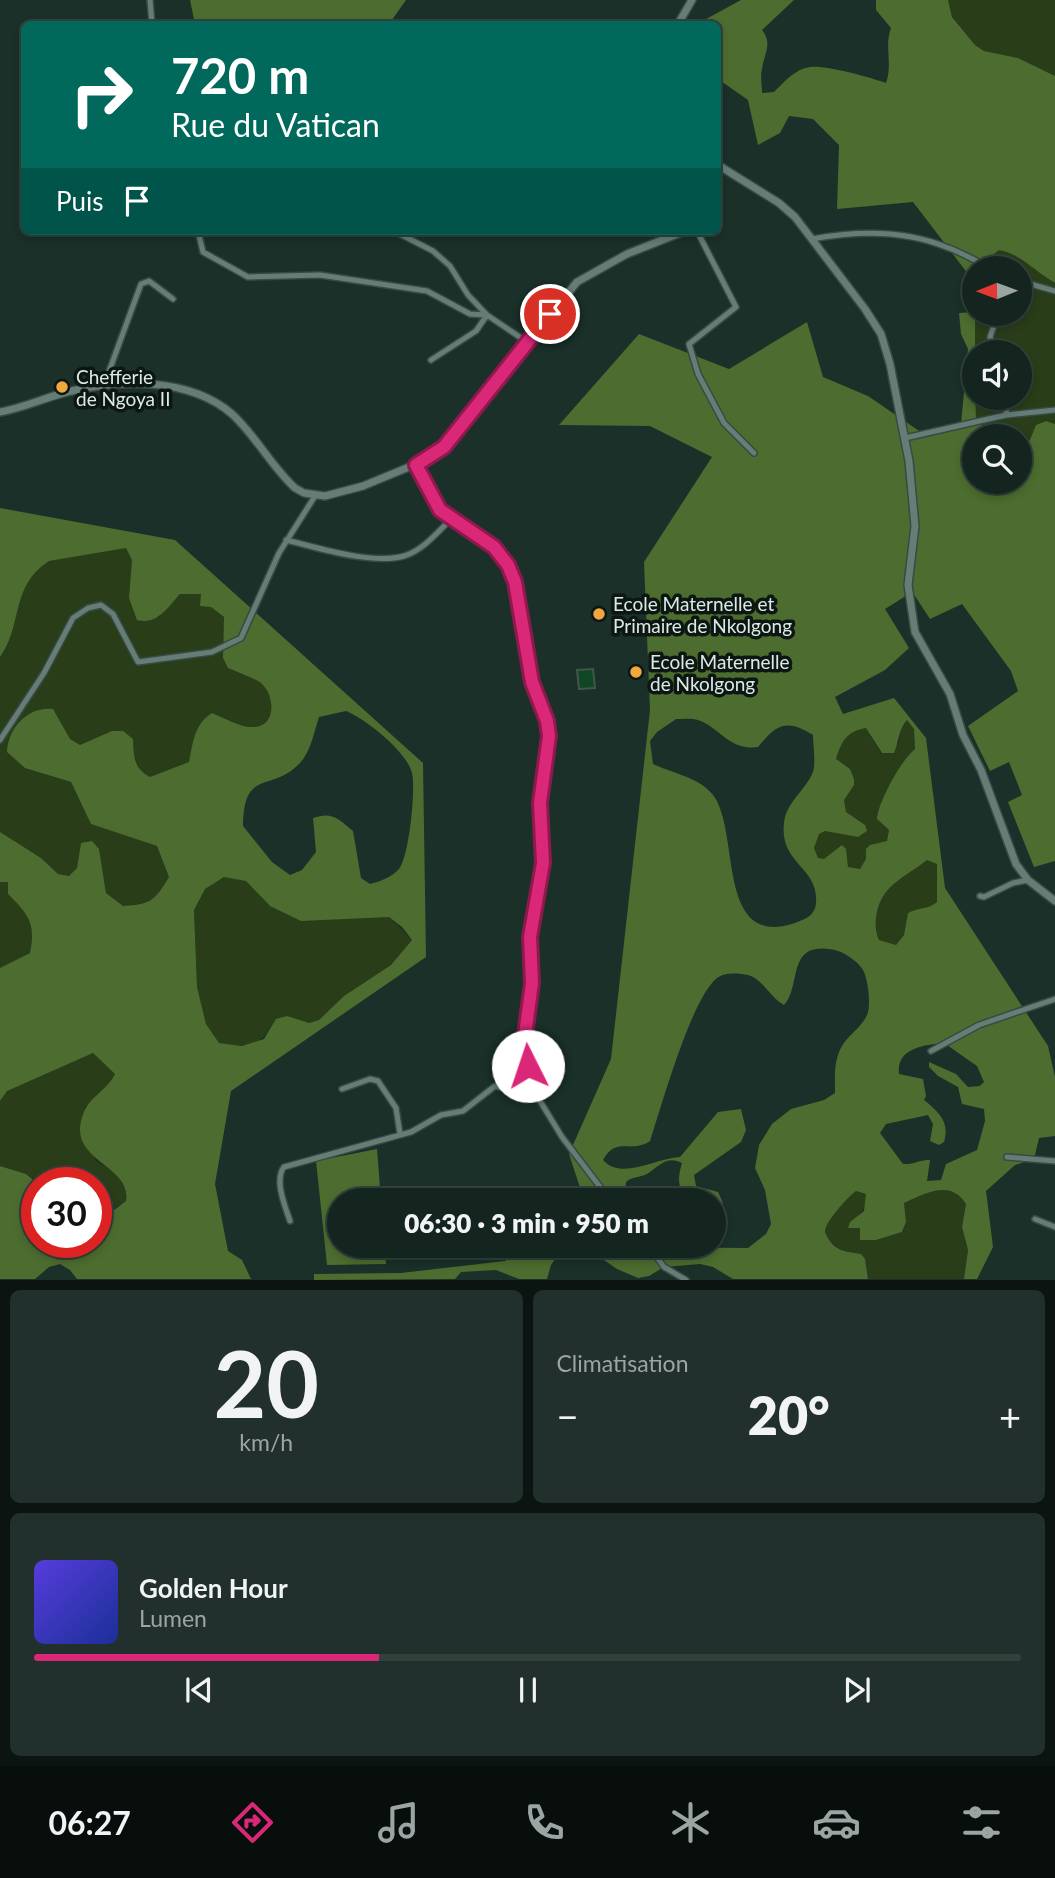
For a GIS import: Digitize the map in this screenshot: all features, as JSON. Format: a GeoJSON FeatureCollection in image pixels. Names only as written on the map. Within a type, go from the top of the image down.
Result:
{"type":"FeatureCollection","features":[{"type":"Feature","properties":{"kind":"street"},"geometry":{"type":"LineString","coordinates":[[150,0],[152,21]]}},
{"type":"Feature","properties":{"kind":"street"},"geometry":{"type":"LineString","coordinates":[[680,21],[692,0]]}},
{"type":"Feature","properties":{"kind":"street"},"geometry":{"type":"LineString","coordinates":[[721,167],[787,210],[812,239],[881,334],[891,364],[905,438],[915,526],[908,585],[915,632],[950,694],[963,735],[981,770],[1016,864],[1028,880],[1055,901]]}},
{"type":"Feature","properties":{"kind":"street"},"geometry":{"type":"LineString","coordinates":[[812,239],[874,233],[925,240],[965,256]]}},
{"type":"Feature","properties":{"kind":"street"},"geometry":{"type":"LineString","coordinates":[[199,235],[203,252],[248,277],[320,275],[427,291],[470,314],[486,315]]}},
{"type":"Feature","properties":{"kind":"street"},"geometry":{"type":"LineString","coordinates":[[402,235],[433,251],[450,266],[468,295],[486,315],[527,342]]}},
{"type":"Feature","properties":{"kind":"street"},"geometry":{"type":"LineString","coordinates":[[0,412],[63,393],[104,385],[170,387],[198,394],[220,405],[242,425],[286,480],[304,493],[315,496],[363,485],[416,465],[444,447],[564,295],[590,273],[626,254],[675,235]]}},
{"type":"Feature","properties":{"kind":"street"},"geometry":{"type":"LineString","coordinates":[[699,235],[736,307],[689,344],[698,374],[724,424],[754,453]]}},
{"type":"Feature","properties":{"kind":"street"},"geometry":{"type":"LineString","coordinates":[[104,385],[138,287],[149,281],[173,299]]}},
{"type":"Feature","properties":{"kind":"street"},"geometry":{"type":"LineString","coordinates":[[1032,284],[1055,291]]}},
{"type":"Feature","properties":{"kind":"street"},"geometry":{"type":"LineString","coordinates":[[431,360],[476,331],[486,315]]}},
{"type":"Feature","properties":{"kind":"street"},"geometry":{"type":"LineString","coordinates":[[1006,410],[1006,415]]}},
{"type":"Feature","properties":{"kind":"street"},"geometry":{"type":"LineString","coordinates":[[905,438],[1006,415],[1055,410]]}},
{"type":"Feature","properties":{"kind":"street"},"geometry":{"type":"LineString","coordinates":[[416,465],[435,503],[451,519],[500,552],[512,572],[532,682],[548,729],[540,803],[543,863],[531,929],[532,983],[525,1035],[530,1075],[537,1096],[562,1138],[601,1188]]}},
{"type":"Feature","properties":{"kind":"street"},"geometry":{"type":"LineString","coordinates":[[0,740],[44,673],[74,618],[88,608],[101,605],[113,614],[138,662],[212,652],[241,638],[286,540],[315,496]]}},
{"type":"Feature","properties":{"kind":"street"},"geometry":{"type":"LineString","coordinates":[[286,540],[361,558],[405,556],[431,539],[451,519]]}},
{"type":"Feature","properties":{"kind":"street"},"geometry":{"type":"LineString","coordinates":[[980,896],[984,897],[1013,883],[1028,880]]}},
{"type":"Feature","properties":{"kind":"street"},"geometry":{"type":"LineString","coordinates":[[931,1051],[979,1025],[1055,999]]}},
{"type":"Feature","properties":{"kind":"street"},"geometry":{"type":"LineString","coordinates":[[342,1090],[370,1079],[378,1081],[396,1108],[400,1134]]}},
{"type":"Feature","properties":{"kind":"street"},"geometry":{"type":"LineString","coordinates":[[290,1221],[282,1196],[280,1174],[284,1167],[416,1130],[441,1115],[463,1111],[495,1086],[537,1096]]}},
{"type":"Feature","properties":{"kind":"street"},"geometry":{"type":"LineString","coordinates":[[1007,1157],[1055,1161]]}},
{"type":"Feature","properties":{"kind":"street"},"geometry":{"type":"LineString","coordinates":[[1035,1219],[1055,1227]]}},
{"type":"Feature","properties":{"kind":"street"},"geometry":{"type":"LineString","coordinates":[[657,1258],[663,1267],[686,1279]]}},
{"type":"Feature","properties":{"kind":"green space"},"geometry":{"type":"Polygon","coordinates":[[[190,0],[406,0],[391,21],[194,21],[190,0]]]}},
{"type":"Feature","properties":{"kind":"green space"},"geometry":{"type":"Polygon","coordinates":[[[741,0],[794,0],[762,30],[767,44],[761,72],[762,93],[774,92],[795,73],[810,67],[837,70],[886,83],[891,28],[876,10],[876,0],[948,0],[952,17],[975,45],[984,51],[1018,58],[1055,76],[1055,283],[1032,267],[1032,256],[1015,256],[999,250],[991,256],[962,256],[962,266],[913,202],[837,209],[839,145],[813,119],[789,116],[780,133],[758,145],[748,100],[721,81],[721,21],[702,21],[741,0]]]}},
{"type":"Feature","properties":{"kind":"green space"},"geometry":{"type":"Polygon","coordinates":[[[948,0],[1055,0],[1055,76],[1018,58],[984,51],[975,45],[952,16],[948,0]]]}},
{"type":"Feature","properties":{"kind":"green space"},"geometry":{"type":"Polygon","coordinates":[[[999,250],[1015,256],[991,256],[999,250]]]}},
{"type":"Feature","properties":{"kind":"green space"},"geometry":{"type":"Polygon","coordinates":[[[1032,267],[1055,283],[1055,424],[1046,421],[1036,425],[1032,435],[1032,424],[980,424],[976,421],[976,410],[1032,410],[1032,340],[973,340],[974,326],[1032,326],[1032,267]]]}},
{"type":"Feature","properties":{"kind":"green space"},"geometry":{"type":"Polygon","coordinates":[[[959,313],[962,313],[962,326],[975,326],[975,340],[964,340],[959,313]]]}},
{"type":"Feature","properties":{"kind":"green space"},"geometry":{"type":"Polygon","coordinates":[[[807,322],[823,377],[868,396],[925,435],[961,424],[962,410],[976,410],[976,421],[980,424],[962,424],[962,494],[1032,494],[1032,435],[1036,425],[1046,421],[1055,424],[1055,861],[1034,867],[1008,802],[1022,795],[1009,762],[990,771],[968,726],[1018,691],[1011,671],[962,604],[930,619],[909,587],[909,594],[885,609],[909,648],[885,670],[835,697],[843,714],[894,698],[926,738],[945,888],[1048,1046],[1055,1077],[1055,1136],[1039,1138],[1034,1159],[1015,1165],[986,1191],[993,1247],[977,1279],[964,1279],[968,1250],[962,1227],[966,1204],[960,1196],[946,1190],[929,1192],[904,1203],[906,1222],[902,1232],[876,1240],[860,1240],[860,1228],[848,1228],[850,1222],[864,1211],[866,1194],[856,1191],[842,1204],[825,1232],[835,1247],[861,1254],[865,1259],[868,1279],[733,1279],[713,1267],[700,1264],[664,1267],[649,1276],[638,1278],[601,1258],[726,1258],[726,1248],[748,1248],[766,1234],[771,1224],[765,1190],[755,1168],[759,1145],[772,1124],[791,1109],[824,1100],[835,1093],[838,1055],[868,1013],[869,993],[863,970],[849,956],[830,949],[806,953],[798,964],[791,993],[784,1005],[753,977],[736,973],[717,978],[697,1007],[650,1141],[643,1145],[613,1149],[603,1160],[611,1166],[629,1169],[680,1157],[718,1112],[741,1109],[746,1130],[741,1142],[694,1175],[696,1186],[703,1188],[680,1188],[682,1163],[672,1160],[626,1182],[626,1188],[580,1188],[569,1154],[611,1059],[650,710],[644,562],[712,457],[650,426],[559,425],[639,334],[729,369],[807,322]],[[676,719],[657,732],[650,741],[653,764],[701,784],[713,795],[721,812],[734,883],[741,904],[752,919],[770,927],[795,923],[809,916],[816,903],[815,891],[812,881],[787,848],[784,823],[788,809],[813,772],[813,735],[796,727],[782,726],[770,733],[758,747],[748,747],[732,742],[698,720],[676,719]],[[907,720],[900,732],[894,753],[882,753],[866,728],[849,735],[840,747],[836,759],[850,769],[854,779],[854,785],[844,800],[846,812],[865,825],[867,831],[858,837],[825,831],[819,834],[814,848],[818,858],[824,859],[842,845],[846,849],[848,867],[860,869],[866,859],[866,849],[870,845],[887,841],[889,830],[877,819],[878,812],[897,772],[915,749],[914,729],[907,720]],[[927,860],[884,894],[877,912],[879,940],[896,945],[904,935],[908,913],[937,902],[937,864],[927,860]],[[944,1043],[920,1047],[907,1053],[899,1065],[899,1074],[923,1079],[926,1096],[924,1100],[939,1113],[946,1129],[944,1142],[939,1145],[930,1141],[933,1124],[928,1115],[886,1124],[880,1133],[903,1164],[930,1160],[927,1181],[941,1180],[946,1164],[977,1150],[985,1121],[984,1109],[962,1104],[958,1087],[938,1076],[929,1067],[929,1062],[956,1074],[968,1087],[980,1086],[984,1082],[977,1066],[944,1043]]]}},
{"type":"Feature","properties":{"kind":"green space"},"geometry":{"type":"Polygon","coordinates":[[[0,508],[175,540],[423,763],[426,957],[231,1091],[215,1184],[228,1251],[242,1260],[251,1279],[77,1279],[70,1270],[60,1264],[49,1267],[35,1279],[0,1279],[0,1166],[21,1172],[21,1258],[112,1258],[112,1212],[126,1201],[125,1188],[112,1172],[112,1167],[107,1167],[90,1152],[83,1142],[80,1129],[84,1112],[90,1102],[115,1074],[93,1053],[7,1091],[0,1101],[0,968],[30,953],[32,934],[26,914],[8,894],[8,882],[0,882],[0,832],[41,858],[58,874],[69,876],[77,868],[81,843],[92,841],[99,849],[106,893],[123,906],[151,900],[169,877],[157,846],[91,824],[71,782],[25,768],[7,752],[11,735],[15,727],[28,715],[35,711],[53,709],[70,739],[80,745],[112,731],[123,731],[133,739],[137,766],[150,777],[189,762],[198,728],[212,713],[243,726],[254,727],[267,721],[271,707],[271,700],[264,686],[228,668],[223,658],[224,617],[211,607],[200,606],[201,594],[180,594],[156,618],[137,620],[129,598],[132,560],[126,548],[49,561],[28,582],[22,594],[7,645],[0,657],[0,508]],[[346,711],[319,717],[310,747],[300,763],[279,778],[254,788],[248,796],[243,826],[272,862],[290,875],[302,870],[316,852],[313,818],[325,815],[335,817],[353,831],[361,878],[370,884],[393,874],[403,862],[411,822],[412,773],[394,746],[364,721],[346,711]],[[224,877],[205,889],[194,910],[197,987],[206,1024],[219,1043],[242,1046],[264,1039],[276,1019],[287,1016],[309,1023],[319,1020],[344,996],[391,965],[412,940],[402,927],[389,917],[301,921],[270,906],[246,881],[224,877]]]}},
{"type":"Feature","properties":{"kind":"green space"},"geometry":{"type":"Polygon","coordinates":[[[126,548],[132,560],[129,598],[158,618],[180,594],[202,594],[211,607],[224,617],[223,658],[228,668],[251,677],[264,686],[271,700],[271,707],[267,721],[254,727],[238,724],[212,713],[197,728],[189,762],[150,777],[137,766],[133,739],[112,731],[80,745],[70,739],[25,768],[70,782],[92,824],[157,846],[169,877],[151,900],[123,906],[106,893],[99,849],[81,844],[77,868],[69,876],[58,874],[41,858],[0,832],[0,657],[12,633],[22,595],[36,571],[48,561],[126,548]]]}},
{"type":"Feature","properties":{"kind":"green space"},"geometry":{"type":"Polygon","coordinates":[[[907,720],[914,728],[915,749],[891,782],[878,812],[877,819],[889,830],[887,841],[866,849],[866,860],[860,869],[848,867],[846,849],[824,859],[818,858],[814,848],[819,834],[825,831],[858,837],[865,825],[846,812],[844,800],[853,785],[850,769],[835,759],[842,743],[849,735],[866,728],[881,753],[899,743],[900,730],[907,720]]]}},
{"type":"Feature","properties":{"kind":"green space"},"geometry":{"type":"Polygon","coordinates":[[[927,860],[938,864],[937,902],[929,909],[908,913],[904,935],[896,945],[879,940],[876,923],[881,901],[892,886],[927,860]]]}},
{"type":"Feature","properties":{"kind":"green space"},"geometry":{"type":"Polygon","coordinates":[[[224,877],[246,881],[270,906],[389,917],[412,940],[391,965],[344,996],[319,1020],[309,1023],[276,1020],[264,1036],[253,1044],[219,1043],[206,1025],[197,987],[194,910],[205,889],[224,877]]]}},
{"type":"Feature","properties":{"kind":"green space"},"geometry":{"type":"Polygon","coordinates":[[[0,882],[8,882],[8,894],[26,914],[31,927],[32,943],[30,953],[0,968],[0,882]]]}},
{"type":"Feature","properties":{"kind":"green space"},"geometry":{"type":"Polygon","coordinates":[[[93,1053],[115,1074],[110,1083],[85,1108],[95,1160],[106,1167],[21,1167],[21,1172],[0,1166],[0,1101],[6,1091],[93,1053]]]}},
{"type":"Feature","properties":{"kind":"green space"},"geometry":{"type":"Polygon","coordinates":[[[377,1149],[380,1188],[327,1188],[327,1258],[385,1258],[386,1264],[327,1265],[316,1161],[377,1149]]]}},
{"type":"Feature","properties":{"kind":"green space"},"geometry":{"type":"Polygon","coordinates":[[[112,1171],[125,1187],[126,1201],[112,1211],[112,1171]]]}},
{"type":"Feature","properties":{"kind":"green space"},"geometry":{"type":"Polygon","coordinates":[[[950,1188],[960,1194],[966,1203],[962,1227],[968,1250],[964,1279],[868,1279],[865,1259],[837,1247],[825,1232],[832,1216],[856,1191],[866,1194],[866,1203],[850,1222],[860,1228],[860,1240],[876,1240],[903,1232],[906,1222],[904,1203],[928,1192],[950,1188]]]}},
{"type":"Feature","properties":{"kind":"green space"},"geometry":{"type":"Polygon","coordinates":[[[508,1258],[556,1258],[547,1279],[519,1279],[496,1270],[461,1272],[455,1279],[314,1280],[314,1274],[401,1273],[505,1261],[508,1258]]]}},
{"type":"Feature","properties":{"kind":"building"},"geometry":{"type":"Polygon","coordinates":[[[593,669],[595,688],[579,689],[577,670],[593,669]]]}},
{"type":"Feature","properties":{"kind":"place","name":"Chefferie de Ngoya II"},"geometry":{"type":"Point","coordinates":[62,387]}},
{"type":"Feature","properties":{"kind":"place","name":"Ecole Maternelle et Primaire de Nkolgong"},"geometry":{"type":"Point","coordinates":[599,614]}},
{"type":"Feature","properties":{"kind":"place","name":"Ecole Maternelle de Nkolgong"},"geometry":{"type":"Point","coordinates":[636,672]}},
{"type":"Feature","properties":{"kind":"route"},"geometry":{"type":"LineString","coordinates":[[528,1066],[525,1035],[532,992],[530,937],[543,863],[540,803],[549,736],[547,721],[532,682],[512,572],[500,552],[440,510],[416,465],[444,447],[550,314]]}}]}
